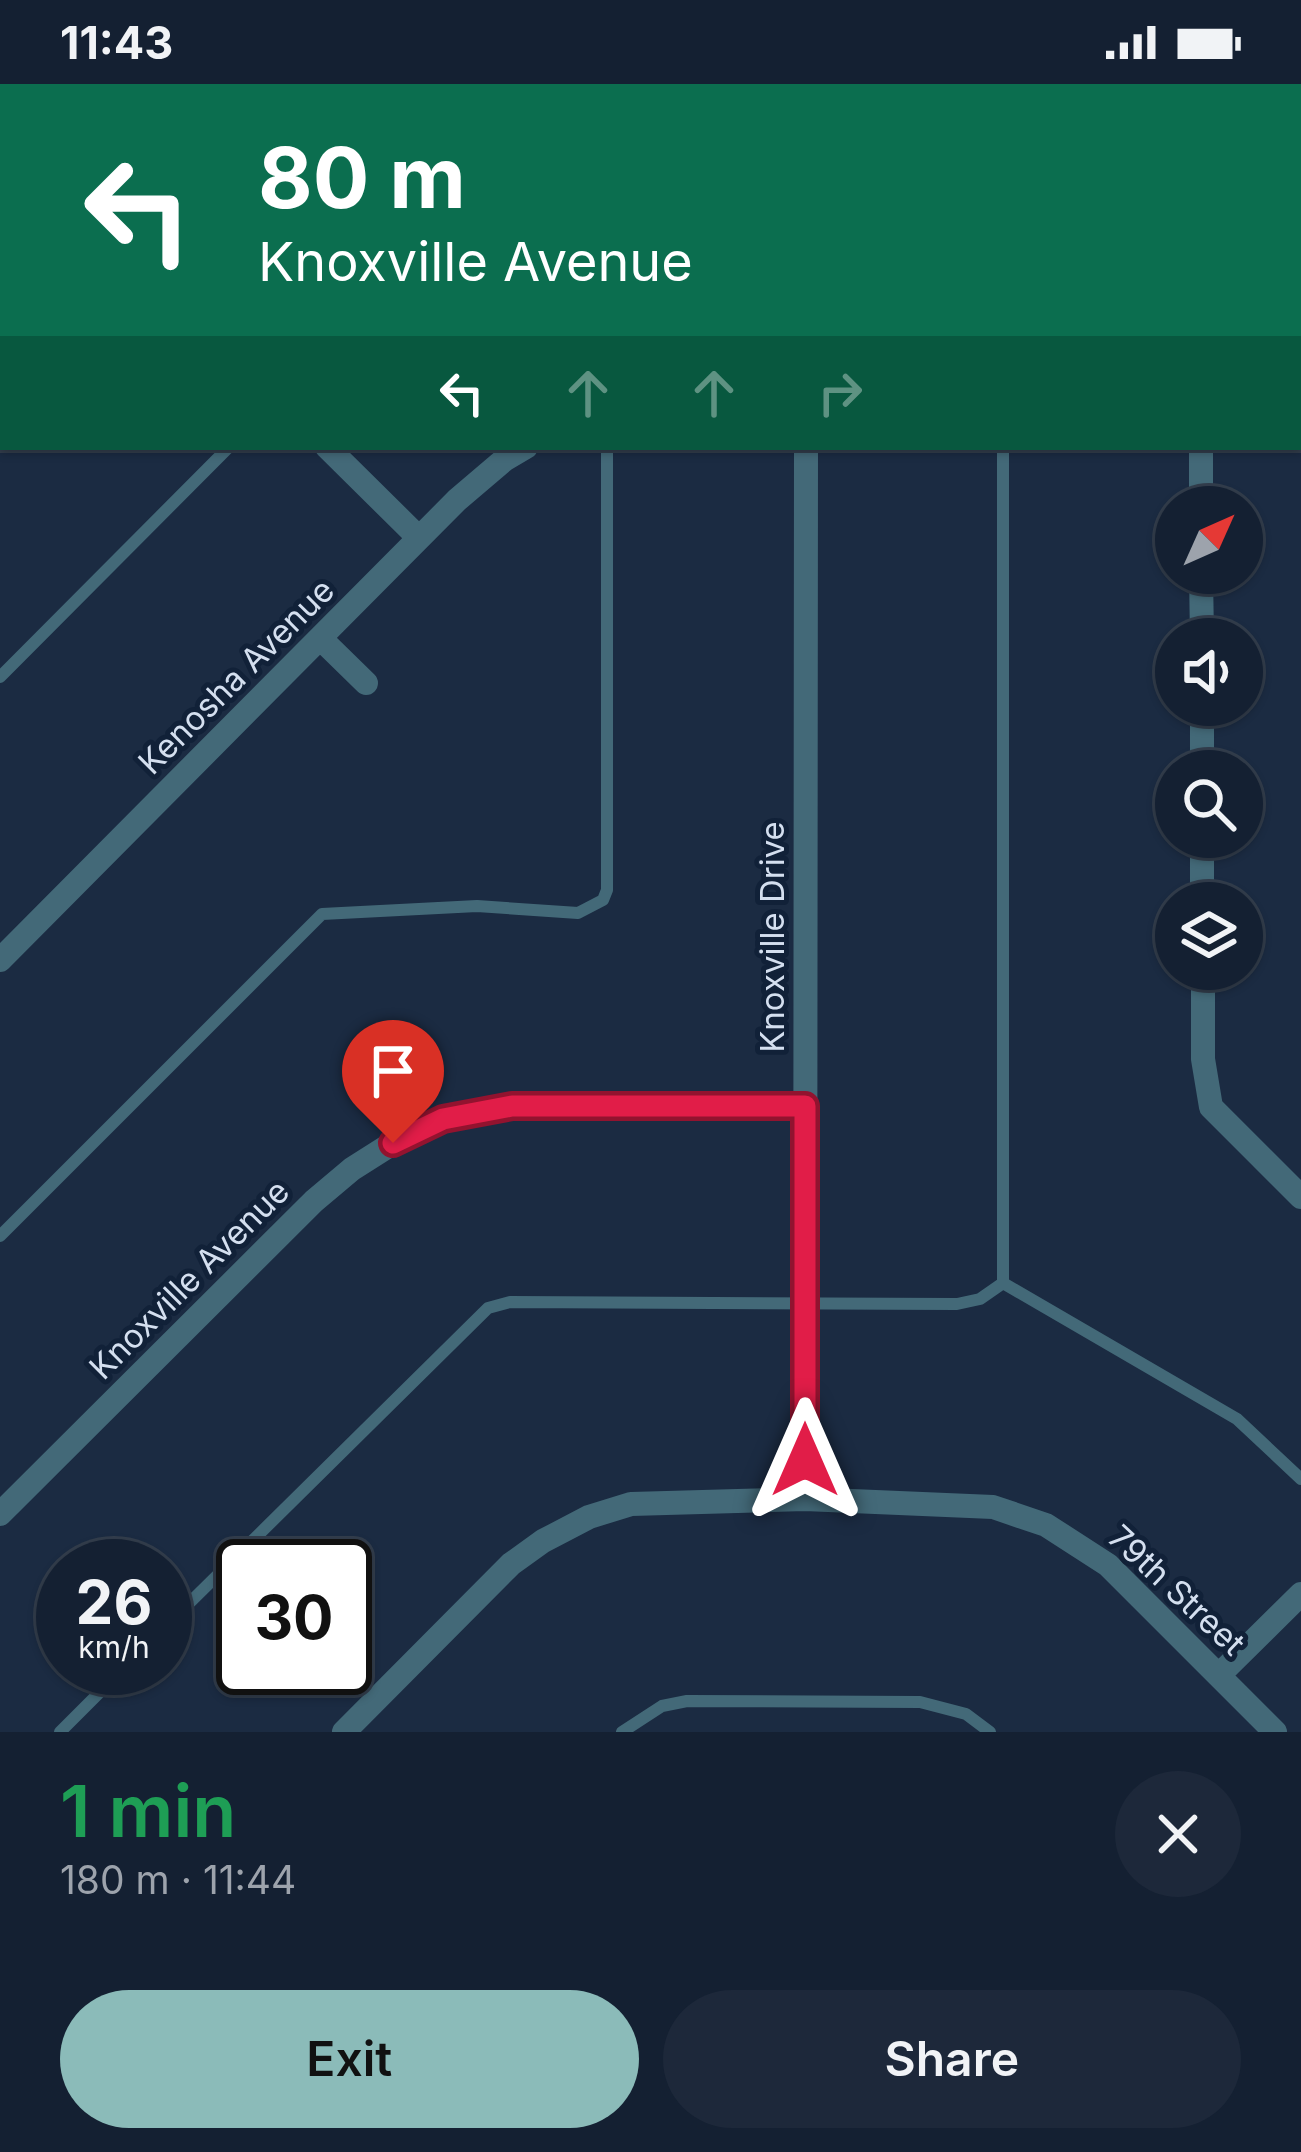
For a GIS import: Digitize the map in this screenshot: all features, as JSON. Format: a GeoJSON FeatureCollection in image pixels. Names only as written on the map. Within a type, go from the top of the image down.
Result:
{"type":"FeatureCollection","features":[{"type":"Feature","properties":{"kind":"street"},"geometry":{"type":"LineString","coordinates":[[330,450],[418,538]]}},
{"type":"Feature","properties":{"kind":"street","name":"Kenosha Avenue"},"geometry":{"type":"LineString","coordinates":[[0,960],[418,538],[521,450]]}},
{"type":"Feature","properties":{"kind":"street","name":"Knoxville Drive"},"geometry":{"type":"LineString","coordinates":[[805,1499],[806,450]]}},
{"type":"Feature","properties":{"kind":"street"},"geometry":{"type":"LineString","coordinates":[[1201,450],[1201,486]]}},
{"type":"Feature","properties":{"kind":"street"},"geometry":{"type":"LineString","coordinates":[[320,638],[366,683]]}},
{"type":"Feature","properties":{"kind":"street"},"geometry":{"type":"LineString","coordinates":[[1202,990],[1203,1059],[1211,1107],[1301,1197]]}},
{"type":"Feature","properties":{"kind":"street","name":"Knoxville Avenue"},"geometry":{"type":"LineString","coordinates":[[0,1514],[314,1201],[393,1143],[443,1119],[512,1106],[805,1106]]}},
{"type":"Feature","properties":{"kind":"street","name":"79th Street"},"geometry":{"type":"LineString","coordinates":[[344,1732],[511,1564],[543,1540],[589,1517],[631,1504],[805,1499],[994,1507],[1046,1525],[1108,1565],[1275,1732]]}},
{"type":"Feature","properties":{"kind":"street"},"geometry":{"type":"LineString","coordinates":[[1219,1675],[1301,1594]]}},
{"type":"Feature","properties":{"kind":"lane"},"geometry":{"type":"LineString","coordinates":[[0,677],[226,450]]}},
{"type":"Feature","properties":{"kind":"lane"},"geometry":{"type":"LineString","coordinates":[[0,1236],[322,914],[477,906],[578,913],[603,900],[607,890],[607,450]]}},
{"type":"Feature","properties":{"kind":"lane"},"geometry":{"type":"LineString","coordinates":[[1003,450],[1004,1283]]}},
{"type":"Feature","properties":{"kind":"lane"},"geometry":{"type":"LineString","coordinates":[[192,1600],[488,1308],[510,1302],[957,1304],[980,1298],[1004,1283]]}},
{"type":"Feature","properties":{"kind":"lane"},"geometry":{"type":"LineString","coordinates":[[1004,1283],[1237,1419],[1301,1479]]}},
{"type":"Feature","properties":{"kind":"lane"},"geometry":{"type":"LineString","coordinates":[[60,1732],[97,1695]]}},
{"type":"Feature","properties":{"kind":"lane"},"geometry":{"type":"LineString","coordinates":[[622,1732],[662,1706],[686,1701],[883,1701],[942,1705],[966,1714],[991,1732]]}},
{"type":"Feature","properties":{"kind":"route"},"geometry":{"type":"LineString","coordinates":[[393,1143],[443,1119],[512,1106],[805,1106],[805,1460]]}}]}
